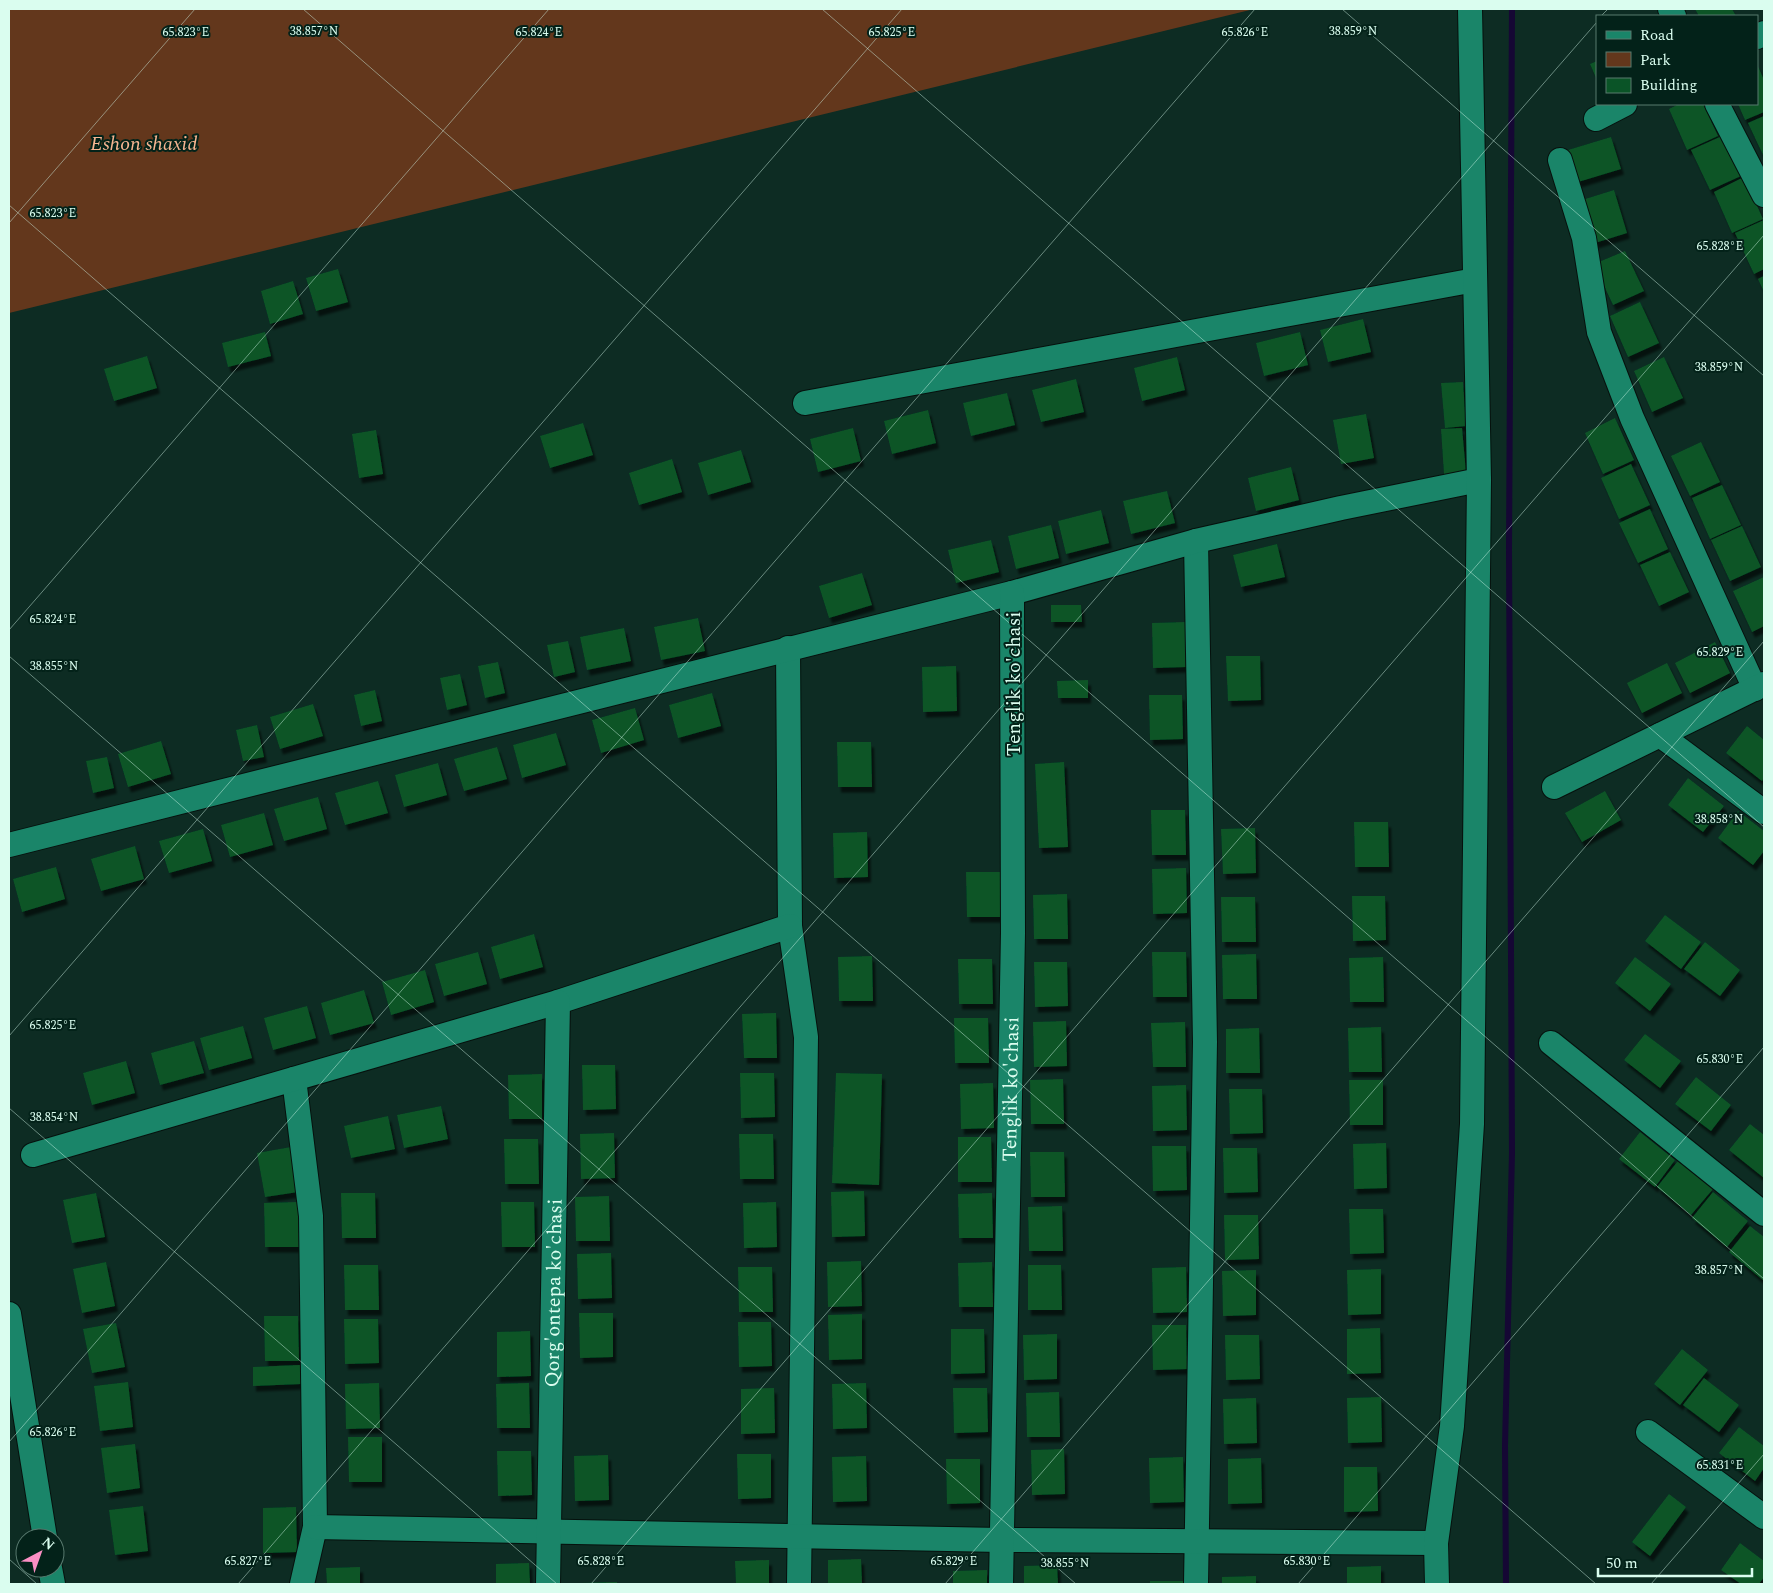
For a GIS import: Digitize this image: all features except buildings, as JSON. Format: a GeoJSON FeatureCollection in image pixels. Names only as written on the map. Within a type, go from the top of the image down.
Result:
{"type":"FeatureCollection","features":[{"type":"Feature","properties":{"kind":"street"},"geometry":{"type":"LineString","coordinates":[[1437,1584],[1436,1543],[1452,1426],[1472,1124],[1479,480],[1470,9]]}},
{"type":"Feature","properties":{"kind":"street"},"geometry":{"type":"LineString","coordinates":[[1596,119],[1623,105]]}},
{"type":"Feature","properties":{"kind":"street"},"geometry":{"type":"LineString","coordinates":[[1718,105],[1764,195]]}},
{"type":"Feature","properties":{"kind":"street"},"geometry":{"type":"LineString","coordinates":[[1554,787],[1760,686],[1632,418],[1599,332],[1584,238],[1560,160]]}},
{"type":"Feature","properties":{"kind":"street"},"geometry":{"type":"LineString","coordinates":[[805,404],[1475,280]]}},
{"type":"Feature","properties":{"kind":"street"},"geometry":{"type":"LineString","coordinates":[[9,845],[1012,593],[1196,541],[1479,480]]}},
{"type":"Feature","properties":{"kind":"street"},"geometry":{"type":"LineString","coordinates":[[1196,541],[1205,1042],[1196,1584]]}},
{"type":"Feature","properties":{"kind":"street","name":"Tenglik ko'chasi"},"geometry":{"type":"LineString","coordinates":[[1001,1584],[1013,933],[1012,593]]}},
{"type":"Feature","properties":{"kind":"street"},"geometry":{"type":"LineString","coordinates":[[788,648],[790,926],[806,1037],[799,1584]]}},
{"type":"Feature","properties":{"kind":"street"},"geometry":{"type":"LineString","coordinates":[[1660,735],[1764,812]]}},
{"type":"Feature","properties":{"kind":"street"},"geometry":{"type":"LineString","coordinates":[[33,1155],[558,1002],[790,926]]}},
{"type":"Feature","properties":{"kind":"street","name":"Qorg'ontepa ko'chasi"},"geometry":{"type":"LineString","coordinates":[[548,1584],[558,1002]]}},
{"type":"Feature","properties":{"kind":"street"},"geometry":{"type":"LineString","coordinates":[[1551,1043],[1764,1214]]}},
{"type":"Feature","properties":{"kind":"street"},"geometry":{"type":"LineString","coordinates":[[294,1079],[311,1216],[315,1526],[302,1584]]}},
{"type":"Feature","properties":{"kind":"street"},"geometry":{"type":"LineString","coordinates":[[9,1314],[43,1528]]}},
{"type":"Feature","properties":{"kind":"street"},"geometry":{"type":"LineString","coordinates":[[1648,1432],[1764,1517]]}},
{"type":"Feature","properties":{"kind":"street"},"geometry":{"type":"LineString","coordinates":[[315,1526],[1001,1540],[1436,1543]]}},
{"type":"Feature","properties":{"kind":"green space","name":"Eshon shaxid"},"geometry":{"type":"Polygon","coordinates":[[[9,9],[1254,9],[9,313],[9,9]]]}},
{"type":"Feature","properties":{"kind":"waterway"},"geometry":{"type":"LineString","coordinates":[[1506,1584],[1505,1446],[1512,1153],[1509,550],[1512,9]]}}]}
